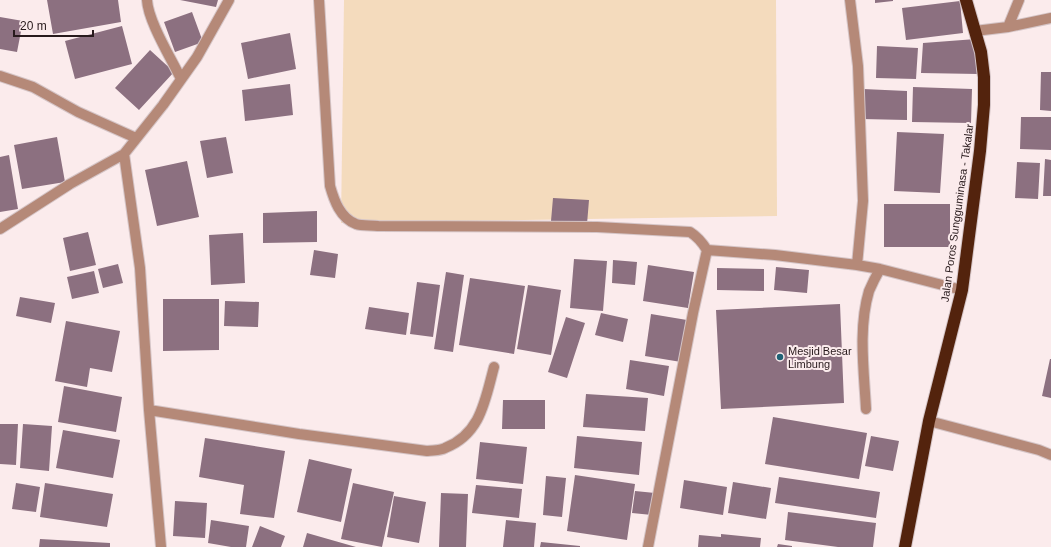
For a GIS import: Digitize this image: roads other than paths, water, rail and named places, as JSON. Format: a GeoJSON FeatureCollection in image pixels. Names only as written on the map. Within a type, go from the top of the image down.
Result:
{"type":"FeatureCollection","features":[{"type":"Feature","properties":{"kind":"highway","name":"Jalan Poros Sungguminasa - Takalar"},"geometry":{"type":"LineString","coordinates":[[905,547],[929,422],[962,290],[980,151],[984,105],[984,77],[981,52],[966,0]]}},
{"type":"Feature","properties":{"kind":"street"},"geometry":{"type":"LineString","coordinates":[[147,0],[147,8],[155,27],[181,78]]}},
{"type":"Feature","properties":{"kind":"street"},"geometry":{"type":"LineString","coordinates":[[0,229],[70,184],[124,154],[197,57],[229,0]]}},
{"type":"Feature","properties":{"kind":"street"},"geometry":{"type":"LineString","coordinates":[[319,0],[330,186],[334,200],[343,215],[356,224],[378,226],[597,227],[690,232],[702,241],[707,250],[693,313],[648,547]]}},
{"type":"Feature","properties":{"kind":"street"},"geometry":{"type":"LineString","coordinates":[[850,0],[858,66],[863,201],[856,265]]}},
{"type":"Feature","properties":{"kind":"street"},"geometry":{"type":"LineString","coordinates":[[1008,27],[1019,0]]}},
{"type":"Feature","properties":{"kind":"street"},"geometry":{"type":"LineString","coordinates":[[975,31],[1008,27],[1051,18]]}},
{"type":"Feature","properties":{"kind":"street"},"geometry":{"type":"LineString","coordinates":[[0,76],[33,87],[78,112],[136,138]]}},
{"type":"Feature","properties":{"kind":"street"},"geometry":{"type":"LineString","coordinates":[[124,154],[140,268],[149,410],[161,547]]}},
{"type":"Feature","properties":{"kind":"street"},"geometry":{"type":"LineString","coordinates":[[707,250],[775,255],[856,265],[880,269],[962,290]]}},
{"type":"Feature","properties":{"kind":"street"},"geometry":{"type":"LineString","coordinates":[[866,409],[863,330],[864,317],[869,290],[880,269]]}},
{"type":"Feature","properties":{"kind":"street"},"geometry":{"type":"LineString","coordinates":[[149,410],[299,434],[427,451],[444,449],[460,440],[471,431],[480,416],[494,367]]}},
{"type":"Feature","properties":{"kind":"street"},"geometry":{"type":"LineString","coordinates":[[929,422],[1039,450],[1051,455]]}},
{"type":"Feature","properties":{"kind":"place","name":"Mesjid Besar Limbung"},"geometry":{"type":"Point","coordinates":[780,357]}}]}
